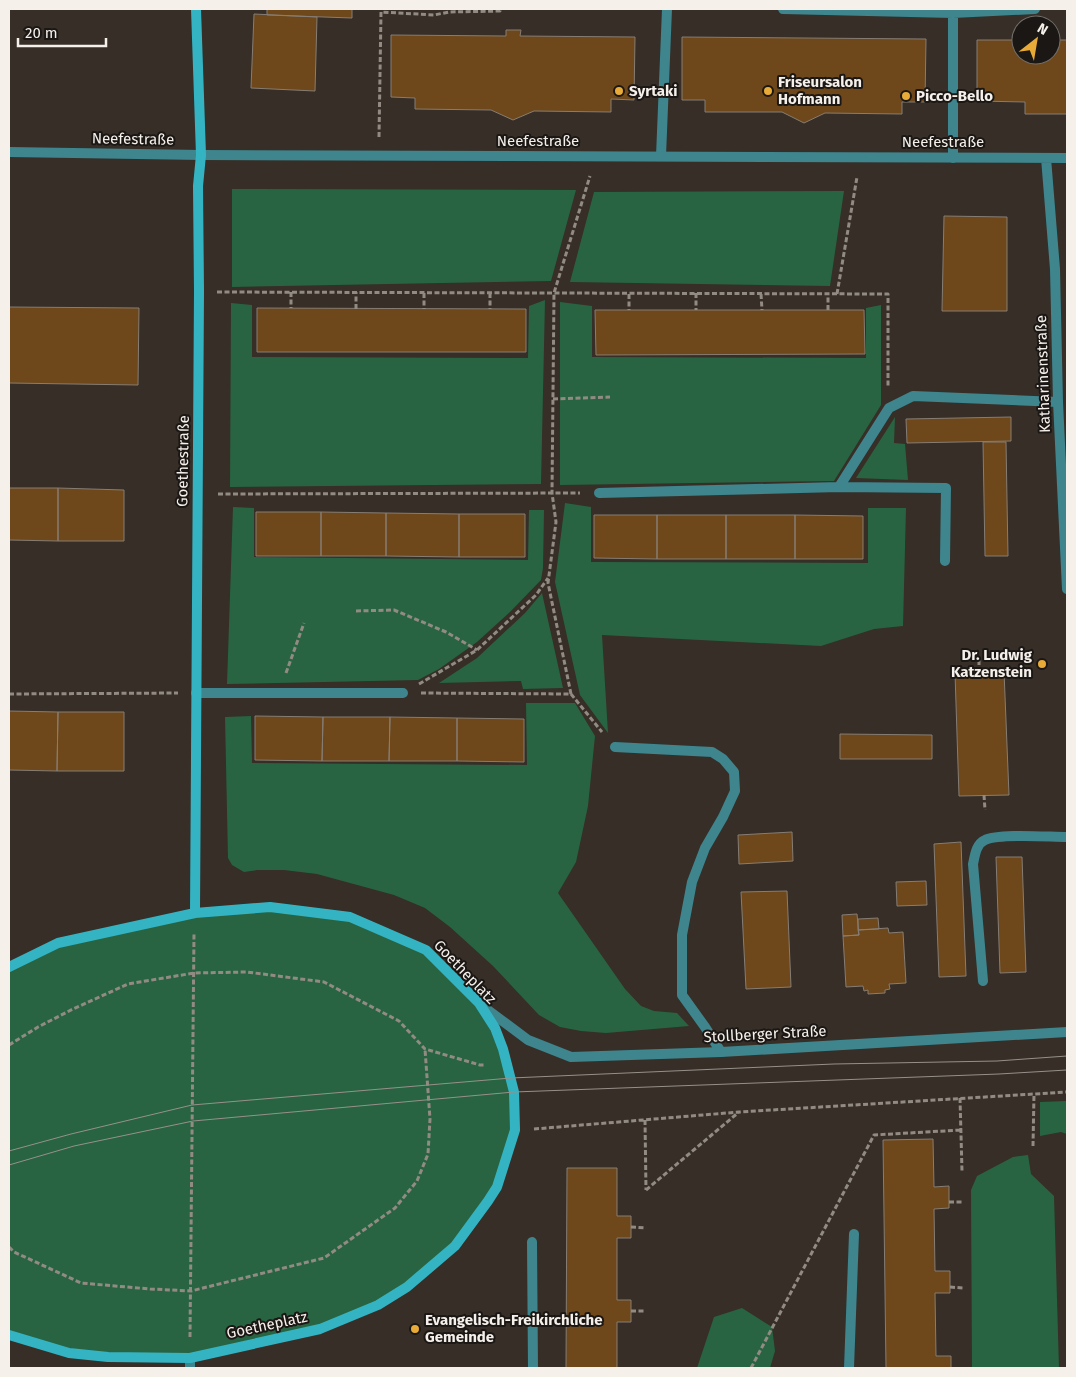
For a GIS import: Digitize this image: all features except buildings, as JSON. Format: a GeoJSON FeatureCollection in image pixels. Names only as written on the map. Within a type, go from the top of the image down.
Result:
{"type":"FeatureCollection","features":[{"type":"Feature","properties":{"kind":"main road","name":"Goethestraße"},"geometry":{"type":"LineString","coordinates":[[194,913],[198,494],[198,186],[201,154],[196,9]]}},
{"type":"Feature","properties":{"kind":"main road","name":"Goetheplatz"},"geometry":{"type":"LineString","coordinates":[[9,967],[58,943],[194,913],[270,907],[350,917],[426,950],[479,1003],[495,1028],[503,1049],[514,1092],[516,1130],[497,1186],[455,1246],[407,1287],[378,1305],[320,1329],[190,1363],[69,1353],[9,1335]]}},
{"type":"Feature","properties":{"kind":"street"},"geometry":{"type":"LineString","coordinates":[[661,156],[667,9]]}},
{"type":"Feature","properties":{"kind":"street"},"geometry":{"type":"LineString","coordinates":[[783,9],[953,13],[1035,9]]}},
{"type":"Feature","properties":{"kind":"street"},"geometry":{"type":"LineString","coordinates":[[953,13],[953,158]]}},
{"type":"Feature","properties":{"kind":"street","name":"Neefestraße"},"geometry":{"type":"LineString","coordinates":[[9,152],[1067,158]]}},
{"type":"Feature","properties":{"kind":"street","name":"Katharinenstraße"},"geometry":{"type":"LineString","coordinates":[[1046,158],[1055,269],[1058,402],[1067,589]]}},
{"type":"Feature","properties":{"kind":"street"},"geometry":{"type":"LineString","coordinates":[[839,487],[889,408],[913,396],[1058,402]]}},
{"type":"Feature","properties":{"kind":"street"},"geometry":{"type":"LineString","coordinates":[[599,494],[839,487],[946,488],[945,562]]}},
{"type":"Feature","properties":{"kind":"street"},"geometry":{"type":"LineString","coordinates":[[196,693],[404,693]]}},
{"type":"Feature","properties":{"kind":"street"},"geometry":{"type":"LineString","coordinates":[[615,747],[712,752],[723,759],[734,772],[735,791],[705,848],[692,882],[682,935],[682,995],[721,1052]]}},
{"type":"Feature","properties":{"kind":"street"},"geometry":{"type":"LineString","coordinates":[[983,981],[973,864],[977,847],[984,840],[1001,836],[1067,837]]}},
{"type":"Feature","properties":{"kind":"street","name":"Stollberger Straße"},"geometry":{"type":"LineString","coordinates":[[479,1003],[528,1040],[571,1057],[721,1052],[1067,1032]]}},
{"type":"Feature","properties":{"kind":"street"},"geometry":{"type":"LineString","coordinates":[[849,1368],[854,1234]]}},
{"type":"Feature","properties":{"kind":"street"},"geometry":{"type":"LineString","coordinates":[[532,1242],[533,1368]]}},
{"type":"Feature","properties":{"kind":"path"},"geometry":{"type":"LineString","coordinates":[[378,155],[381,12],[434,15],[449,12],[500,11],[500,9]]}},
{"type":"Feature","properties":{"kind":"path"},"geometry":{"type":"LineString","coordinates":[[596,156],[554,293],[552,493],[556,522],[548,583],[571,694],[615,747]]}},
{"type":"Feature","properties":{"kind":"path"},"geometry":{"type":"LineString","coordinates":[[837,294],[860,157]]}},
{"type":"Feature","properties":{"kind":"path"},"geometry":{"type":"LineString","coordinates":[[199,291],[888,294],[889,408]]}},
{"type":"Feature","properties":{"kind":"path"},"geometry":{"type":"LineString","coordinates":[[291,292],[291,308]]}},
{"type":"Feature","properties":{"kind":"path"},"geometry":{"type":"LineString","coordinates":[[356,292],[356,308]]}},
{"type":"Feature","properties":{"kind":"path"},"geometry":{"type":"LineString","coordinates":[[424,292],[424,309]]}},
{"type":"Feature","properties":{"kind":"path"},"geometry":{"type":"LineString","coordinates":[[490,293],[490,309]]}},
{"type":"Feature","properties":{"kind":"path"},"geometry":{"type":"LineString","coordinates":[[629,293],[629,310]]}},
{"type":"Feature","properties":{"kind":"path"},"geometry":{"type":"LineString","coordinates":[[696,294],[696,310]]}},
{"type":"Feature","properties":{"kind":"path"},"geometry":{"type":"LineString","coordinates":[[761,294],[762,310]]}},
{"type":"Feature","properties":{"kind":"path"},"geometry":{"type":"LineString","coordinates":[[828,294],[828,310]]}},
{"type":"Feature","properties":{"kind":"path"},"geometry":{"type":"LineString","coordinates":[[553,398],[610,397]]}},
{"type":"Feature","properties":{"kind":"path"},"geometry":{"type":"LineString","coordinates":[[198,494],[599,494]]}},
{"type":"Feature","properties":{"kind":"path"},"geometry":{"type":"LineString","coordinates":[[404,693],[477,650],[536,595],[549,575]]}},
{"type":"Feature","properties":{"kind":"path"},"geometry":{"type":"LineString","coordinates":[[356,611],[394,610],[446,632],[477,650]]}},
{"type":"Feature","properties":{"kind":"path"},"geometry":{"type":"LineString","coordinates":[[280,693],[304,624]]}},
{"type":"Feature","properties":{"kind":"path"},"geometry":{"type":"LineString","coordinates":[[979,660],[979,672]]}},
{"type":"Feature","properties":{"kind":"path"},"geometry":{"type":"LineString","coordinates":[[9,694],[196,693]]}},
{"type":"Feature","properties":{"kind":"path"},"geometry":{"type":"LineString","coordinates":[[404,693],[571,694]]}},
{"type":"Feature","properties":{"kind":"path"},"geometry":{"type":"LineString","coordinates":[[984,795],[985,810]]}},
{"type":"Feature","properties":{"kind":"path"},"geometry":{"type":"LineString","coordinates":[[190,1363],[194,913]]}},
{"type":"Feature","properties":{"kind":"path"},"geometry":{"type":"LineString","coordinates":[[9,1045],[47,1022],[128,984],[194,973],[247,972],[324,982],[399,1021],[425,1049],[430,1119],[428,1154],[417,1181],[395,1208],[324,1258],[191,1291],[81,1283],[14,1252],[9,1247]]}},
{"type":"Feature","properties":{"kind":"path"},"geometry":{"type":"LineString","coordinates":[[516,1130],[739,1112],[1067,1092]]}},
{"type":"Feature","properties":{"kind":"path"},"geometry":{"type":"LineString","coordinates":[[1033,1146],[1034,1094]]}},
{"type":"Feature","properties":{"kind":"path"},"geometry":{"type":"LineString","coordinates":[[960,1098],[962,1171]]}},
{"type":"Feature","properties":{"kind":"path"},"geometry":{"type":"LineString","coordinates":[[645,1120],[646,1190],[739,1112]]}},
{"type":"Feature","properties":{"kind":"path"},"geometry":{"type":"LineString","coordinates":[[949,1202],[963,1202]]}},
{"type":"Feature","properties":{"kind":"path"},"geometry":{"type":"LineString","coordinates":[[631,1227],[646,1228]]}},
{"type":"Feature","properties":{"kind":"path"},"geometry":{"type":"LineString","coordinates":[[950,1287],[963,1288]]}},
{"type":"Feature","properties":{"kind":"path"},"geometry":{"type":"LineString","coordinates":[[631,1311],[646,1312]]}},
{"type":"Feature","properties":{"kind":"green space"},"geometry":{"type":"Polygon","coordinates":[[[232,189],[576,190],[551,281],[232,287],[232,189]]]}},
{"type":"Feature","properties":{"kind":"green space"},"geometry":{"type":"Polygon","coordinates":[[[844,191],[830,286],[570,282],[594,192],[844,191]]]}},
{"type":"Feature","properties":{"kind":"green space"},"geometry":{"type":"Polygon","coordinates":[[[545,300],[541,484],[230,487],[231,303],[252,305],[252,357],[528,358],[529,306],[545,300]]]}},
{"type":"Feature","properties":{"kind":"green space"},"geometry":{"type":"Polygon","coordinates":[[[560,302],[592,306],[592,357],[866,358],[866,308],[881,305],[881,405],[834,481],[560,485],[560,302]]]}},
{"type":"Feature","properties":{"kind":"green space"},"geometry":{"type":"Polygon","coordinates":[[[895,417],[894,443],[905,444],[908,480],[856,478],[895,417]]]}},
{"type":"Feature","properties":{"kind":"green space"},"geometry":{"type":"Polygon","coordinates":[[[565,503],[591,507],[591,562],[868,563],[868,508],[906,508],[903,626],[874,629],[821,646],[602,635],[608,733],[580,695],[555,582],[565,503]]]}},
{"type":"Feature","properties":{"kind":"green space"},"geometry":{"type":"Polygon","coordinates":[[[233,507],[254,508],[254,557],[528,560],[529,510],[544,510],[541,580],[477,642],[439,669],[418,680],[227,684],[233,507]]]}},
{"type":"Feature","properties":{"kind":"green space"},"geometry":{"type":"Polygon","coordinates":[[[542,593],[563,688],[523,689],[521,681],[439,683],[477,658],[525,613],[542,593]]]}},
{"type":"Feature","properties":{"kind":"green space"},"geometry":{"type":"Polygon","coordinates":[[[526,703],[575,703],[595,736],[588,806],[576,862],[558,893],[625,989],[641,1006],[654,1011],[677,1013],[689,1026],[606,1033],[560,1027],[539,1015],[493,966],[450,927],[425,908],[394,895],[317,874],[284,870],[244,872],[232,865],[228,858],[225,717],[251,716],[252,763],[527,765],[526,703]]]}},
{"type":"Feature","properties":{"kind":"green space"},"geometry":{"type":"Polygon","coordinates":[[[270,907],[350,917],[426,950],[479,1003],[511,1078],[515,1130],[488,1201],[455,1246],[407,1287],[320,1329],[190,1358],[108,1357],[9,1335],[9,967],[58,943],[195,913],[270,907]]]}},
{"type":"Feature","properties":{"kind":"green space"},"geometry":{"type":"Polygon","coordinates":[[[1067,1101],[1067,1134],[1061,1132],[1040,1136],[1040,1102],[1067,1101]]]}},
{"type":"Feature","properties":{"kind":"green space"},"geometry":{"type":"Polygon","coordinates":[[[1028,1155],[1031,1174],[1054,1196],[1059,1368],[972,1368],[971,1190],[977,1176],[1013,1157],[1028,1155]]]}},
{"type":"Feature","properties":{"kind":"green space"},"geometry":{"type":"Polygon","coordinates":[[[742,1308],[772,1327],[775,1351],[770,1368],[697,1368],[714,1317],[742,1308]]]}},
{"type":"Feature","properties":{"kind":"tram line"},"geometry":{"type":"LineString","coordinates":[[9,1151],[192,1105],[511,1078],[834,1064],[997,1061],[1067,1056]]}},
{"type":"Feature","properties":{"kind":"tram line"},"geometry":{"type":"LineString","coordinates":[[9,1165],[74,1146],[193,1121],[514,1092],[1067,1070]]}},
{"type":"Feature","properties":{"kind":"place","name":"Syrtaki"},"geometry":{"type":"Point","coordinates":[619,91]}},
{"type":"Feature","properties":{"kind":"place","name":"Friseursalon Hofmann"},"geometry":{"type":"Point","coordinates":[768,91]}},
{"type":"Feature","properties":{"kind":"place","name":"Picco-Bello"},"geometry":{"type":"Point","coordinates":[906,96]}},
{"type":"Feature","properties":{"kind":"place","name":"Dr. Ludwig Katzenstein"},"geometry":{"type":"Point","coordinates":[1042,664]}},
{"type":"Feature","properties":{"kind":"place","name":"Evangelisch-Freikirchliche Gemeinde"},"geometry":{"type":"Point","coordinates":[415,1329]}}]}
